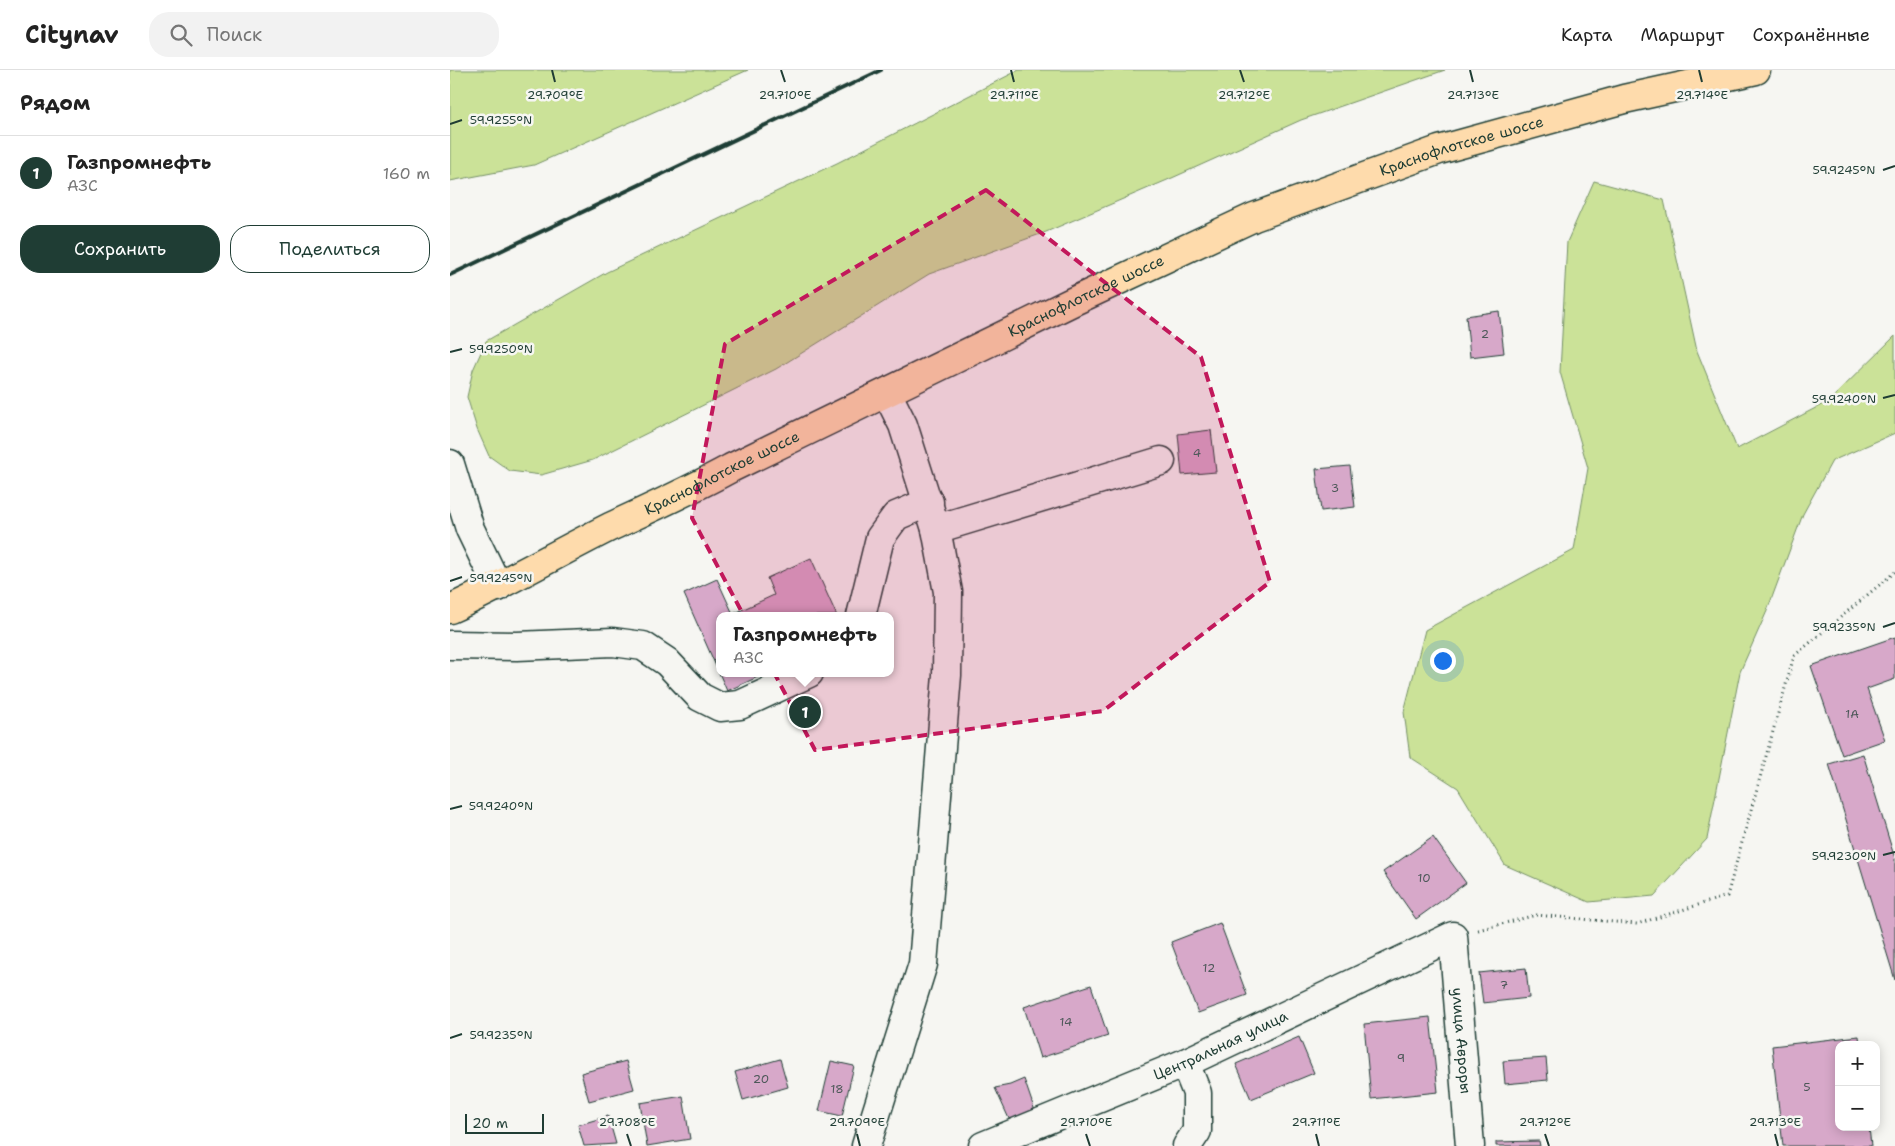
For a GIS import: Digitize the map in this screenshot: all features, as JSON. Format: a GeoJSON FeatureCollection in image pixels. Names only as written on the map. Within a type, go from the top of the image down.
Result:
{"type":"FeatureCollection","features":[{"type":"Feature","properties":{"kind":"main road","name":"Краснофлотское шоссе"},"geometry":{"type":"LineString","coordinates":[[450,609],[610,528],[686,492],[730,468],[1074,301],[1254,217],[1439,150],[1624,99],[1756,70]]}},
{"type":"Feature","properties":{"kind":"street"},"geometry":{"type":"LineString","coordinates":[[866,1146],[923,964],[948,675],[948,592],[936,529],[903,425],[887,393]]}},
{"type":"Feature","properties":{"kind":"street"},"geometry":{"type":"LineString","coordinates":[[936,529],[1161,461]]}},
{"type":"Feature","properties":{"kind":"street"},"geometry":{"type":"LineString","coordinates":[[450,464],[470,529],[498,586]]}},
{"type":"Feature","properties":{"kind":"street"},"geometry":{"type":"LineString","coordinates":[[862,612],[880,538],[896,516],[929,502]]}},
{"type":"Feature","properties":{"kind":"street"},"geometry":{"type":"LineString","coordinates":[[450,645],[517,646],[613,642],[643,646],[667,662],[700,697],[720,707],[740,705],[800,677]]}},
{"type":"Feature","properties":{"kind":"street","name":"Центральная улица"},"geometry":{"type":"LineString","coordinates":[[983,1146],[1185,1062],[1453,936]]}},
{"type":"Feature","properties":{"kind":"street","name":"улица Авроры"},"geometry":{"type":"LineString","coordinates":[[1453,936],[1470,1146]]}},
{"type":"Feature","properties":{"kind":"street"},"geometry":{"type":"LineString","coordinates":[[1185,1062],[1196,1093],[1197,1131],[1187,1146]]}},
{"type":"Feature","properties":{"kind":"path"},"geometry":{"type":"LineString","coordinates":[[1453,936],[1536,915],[1637,924],[1727,896],[1794,656],[1895,572]]}},
{"type":"Feature","properties":{"kind":"highlighted area"},"geometry":{"type":"Polygon","coordinates":[[[986,190],[1201,357],[1270,582],[1103,711],[815,750],[692,518],[725,344],[986,190]]]}},
{"type":"Feature","properties":{"kind":"green space"},"geometry":{"type":"Polygon","coordinates":[[[450,70],[748,70],[534,165],[450,181],[450,70]]]}},
{"type":"Feature","properties":{"kind":"green space"},"geometry":{"type":"Polygon","coordinates":[[[1019,70],[1445,70],[1301,120],[1046,232],[929,274],[776,369],[593,460],[541,475],[510,471],[489,456],[477,429],[467,397],[473,370],[486,341],[607,272],[837,163],[1019,70]]]}},
{"type":"Feature","properties":{"kind":"green space"},"geometry":{"type":"Polygon","coordinates":[[[1594,181],[1664,200],[1697,351],[1737,449],[1829,401],[1895,336],[1895,433],[1832,461],[1803,514],[1767,611],[1740,672],[1707,839],[1654,896],[1589,902],[1505,865],[1458,788],[1410,757],[1404,712],[1425,630],[1574,550],[1588,468],[1560,372],[1567,242],[1594,181]]]}},
{"type":"Feature","properties":{"kind":"building"},"geometry":{"type":"Polygon","coordinates":[[[1499,311],[1504,353],[1470,357],[1466,316],[1499,311]]]}},
{"type":"Feature","properties":{"kind":"building"},"geometry":{"type":"Polygon","coordinates":[[[1211,430],[1216,472],[1182,475],[1178,434],[1211,430]]]}},
{"type":"Feature","properties":{"kind":"building"},"geometry":{"type":"Polygon","coordinates":[[[1350,466],[1355,507],[1321,511],[1316,469],[1350,466]]]}},
{"type":"Feature","properties":{"kind":"building"},"geometry":{"type":"Polygon","coordinates":[[[811,558],[835,612],[737,612],[774,595],[767,578],[811,558]]]}},
{"type":"Feature","properties":{"kind":"building"},"geometry":{"type":"Polygon","coordinates":[[[717,579],[732,612],[716,612],[716,666],[684,594],[717,579]]]}},
{"type":"Feature","properties":{"kind":"building"},"geometry":{"type":"Polygon","coordinates":[[[1895,637],[1895,679],[1867,689],[1885,740],[1842,755],[1811,666],[1895,637]]]}},
{"type":"Feature","properties":{"kind":"building"},"geometry":{"type":"Polygon","coordinates":[[[721,677],[758,677],[727,691],[721,677]]]}},
{"type":"Feature","properties":{"kind":"building"},"geometry":{"type":"Polygon","coordinates":[[[1863,754],[1895,859],[1895,980],[1829,764],[1863,754]]]}},
{"type":"Feature","properties":{"kind":"building"},"geometry":{"type":"Polygon","coordinates":[[[1433,837],[1466,883],[1416,919],[1383,872],[1433,837]]]}},
{"type":"Feature","properties":{"kind":"building"},"geometry":{"type":"Polygon","coordinates":[[[1220,923],[1247,995],[1198,1013],[1171,942],[1220,923]]]}},
{"type":"Feature","properties":{"kind":"building"},"geometry":{"type":"Polygon","coordinates":[[[1526,968],[1529,998],[1483,1003],[1479,973],[1526,968]]]}},
{"type":"Feature","properties":{"kind":"building"},"geometry":{"type":"Polygon","coordinates":[[[1091,985],[1108,1036],[1040,1058],[1024,1007],[1091,985]]]}},
{"type":"Feature","properties":{"kind":"building"},"geometry":{"type":"Polygon","coordinates":[[[1430,1017],[1438,1092],[1371,1099],[1364,1024],[1430,1017]]]}},
{"type":"Feature","properties":{"kind":"building"},"geometry":{"type":"Polygon","coordinates":[[[1859,1036],[1860,1041],[1835,1041],[1835,1131],[1869,1131],[1871,1146],[1783,1146],[1772,1046],[1859,1036]]]}},
{"type":"Feature","properties":{"kind":"building"},"geometry":{"type":"Polygon","coordinates":[[[1299,1037],[1314,1073],[1251,1099],[1236,1064],[1299,1037]]]}},
{"type":"Feature","properties":{"kind":"building"},"geometry":{"type":"Polygon","coordinates":[[[1546,1058],[1548,1080],[1505,1084],[1503,1061],[1546,1058]]]}},
{"type":"Feature","properties":{"kind":"building"},"geometry":{"type":"Polygon","coordinates":[[[780,1059],[788,1087],[743,1100],[735,1072],[780,1059]]]}},
{"type":"Feature","properties":{"kind":"building"},"geometry":{"type":"Polygon","coordinates":[[[626,1061],[634,1089],[589,1101],[581,1073],[626,1061]]]}},
{"type":"Feature","properties":{"kind":"building"},"geometry":{"type":"Polygon","coordinates":[[[831,1061],[854,1066],[842,1116],[819,1111],[831,1061]]]}},
{"type":"Feature","properties":{"kind":"building"},"geometry":{"type":"Polygon","coordinates":[[[1024,1079],[1036,1114],[1010,1121],[995,1088],[1010,1085],[1024,1079]]]}},
{"type":"Feature","properties":{"kind":"building"},"geometry":{"type":"Polygon","coordinates":[[[683,1096],[690,1139],[647,1146],[640,1103],[683,1096]]]}},
{"type":"Feature","properties":{"kind":"building"},"geometry":{"type":"Polygon","coordinates":[[[608,1116],[616,1144],[584,1146],[578,1125],[608,1116]]]}},
{"type":"Feature","properties":{"kind":"building"},"geometry":{"type":"Polygon","coordinates":[[[1539,1141],[1540,1146],[1496,1146],[1496,1142],[1539,1141]]]}},
{"type":"Feature","properties":{"kind":"railway"},"geometry":{"type":"LineString","coordinates":[[450,275],[881,70]]}},
{"type":"Feature","properties":{"kind":"place","name":"Газпромнефть"},"geometry":{"type":"Point","coordinates":[805,712]}}]}
